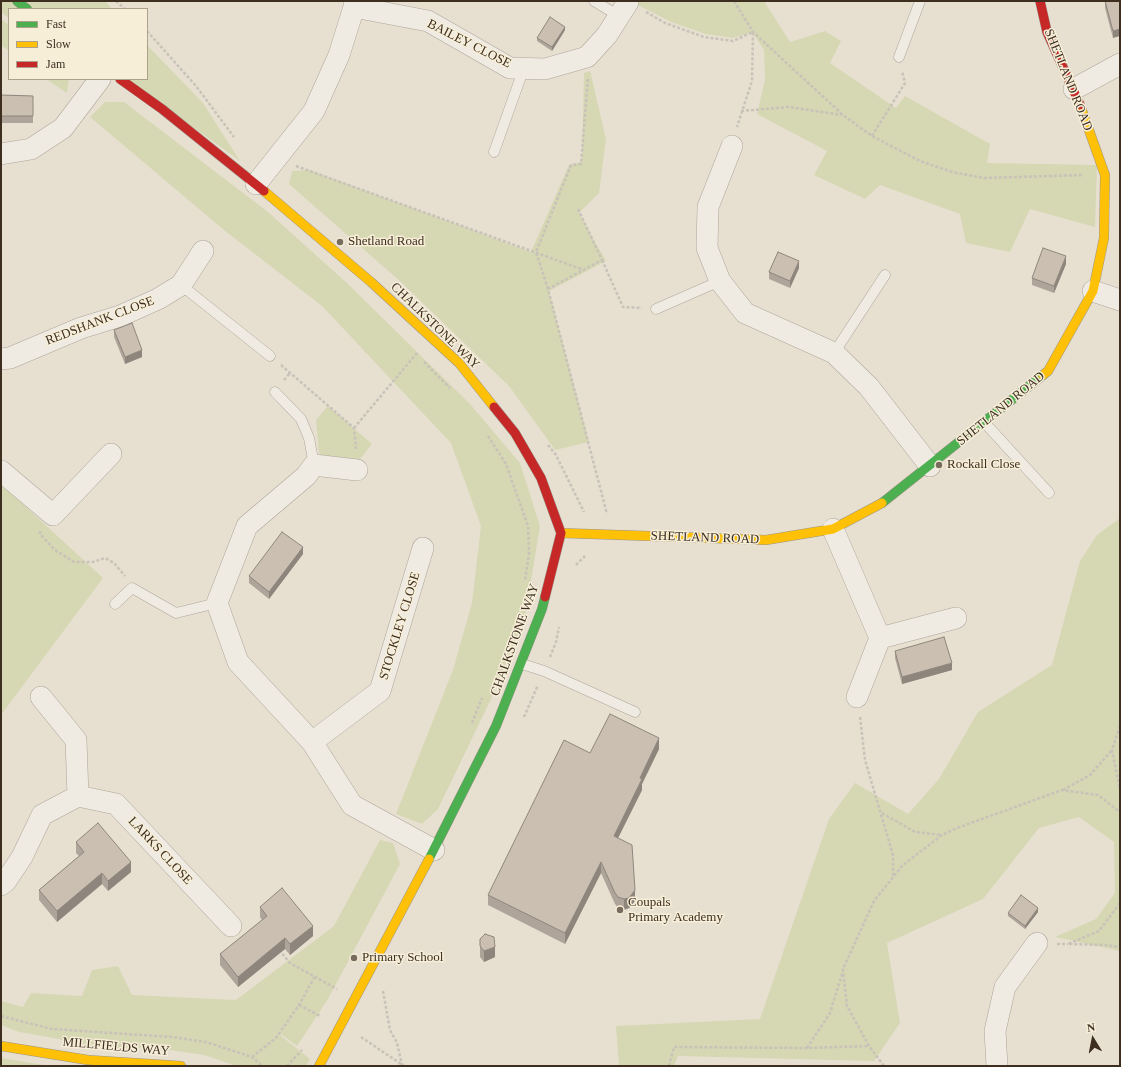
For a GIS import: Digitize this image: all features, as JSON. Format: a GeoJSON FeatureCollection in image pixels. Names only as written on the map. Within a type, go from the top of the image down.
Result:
{"type":"FeatureCollection","features":[{"type":"Feature","properties":{"kind":"street"},"geometry":{"type":"LineString","coordinates":[[17,1],[26,8]]}},
{"type":"Feature","properties":{"kind":"street","name":"SHETLAND ROAD"},"geometry":{"type":"LineString","coordinates":[[561,533],[766,540],[833,528],[876,507],[930,466],[1048,371],[1093,291],[1104,238],[1105,174],[1074,88],[1047,32],[1040,1]]}},
{"type":"Feature","properties":{"kind":"street"},"geometry":{"type":"LineString","coordinates":[[256,184],[314,111],[339,55],[354,4]]}},
{"type":"Feature","properties":{"kind":"street","name":"BAILEY CLOSE"},"geometry":{"type":"LineString","coordinates":[[354,4],[428,21],[510,68],[545,69],[587,57]]}},
{"type":"Feature","properties":{"kind":"street"},"geometry":{"type":"LineString","coordinates":[[587,57],[607,35],[623,9]]}},
{"type":"Feature","properties":{"kind":"street"},"geometry":{"type":"LineString","coordinates":[[1074,88],[1120,64]]}},
{"type":"Feature","properties":{"kind":"street"},"geometry":{"type":"LineString","coordinates":[[1,154],[31,149],[63,128],[99,80]]}},
{"type":"Feature","properties":{"kind":"street","name":"CHALKSTONE WAY"},"geometry":{"type":"LineString","coordinates":[[121,80],[162,109],[256,184],[371,282],[459,363],[515,433],[541,478],[561,533],[542,609],[522,664],[496,726],[434,850],[319,1066]]}},
{"type":"Feature","properties":{"kind":"street"},"geometry":{"type":"LineString","coordinates":[[732,146],[708,207],[707,248],[720,281],[745,313],[834,353],[869,387],[930,466]]}},
{"type":"Feature","properties":{"kind":"street","name":"REDSHANK CLOSE"},"geometry":{"type":"LineString","coordinates":[[1,359],[10,358],[81,328],[120,316],[158,299],[181,285],[203,251]]}},
{"type":"Feature","properties":{"kind":"street"},"geometry":{"type":"LineString","coordinates":[[1093,291],[1120,300]]}},
{"type":"Feature","properties":{"kind":"street"},"geometry":{"type":"LineString","coordinates":[[1,470],[53,515],[111,454]]}},
{"type":"Feature","properties":{"kind":"street"},"geometry":{"type":"LineString","coordinates":[[357,470],[314,465],[306,476],[247,526],[217,603],[238,662],[312,742],[352,805],[434,850]]}},
{"type":"Feature","properties":{"kind":"street"},"geometry":{"type":"LineString","coordinates":[[833,528],[880,638],[857,698]]}},
{"type":"Feature","properties":{"kind":"street","name":"STOCKLEY CLOSE"},"geometry":{"type":"LineString","coordinates":[[312,742],[380,691],[423,548]]}},
{"type":"Feature","properties":{"kind":"street"},"geometry":{"type":"LineString","coordinates":[[880,638],[956,618]]}},
{"type":"Feature","properties":{"kind":"street"},"geometry":{"type":"LineString","coordinates":[[1,885],[6,881],[22,857],[42,815],[78,796],[76,740],[41,697]]}},
{"type":"Feature","properties":{"kind":"street","name":"LARKS CLOSE"},"geometry":{"type":"LineString","coordinates":[[78,796],[116,804],[231,926]]}},
{"type":"Feature","properties":{"kind":"street"},"geometry":{"type":"LineString","coordinates":[[997,1066],[995,1031],[1006,987],[1037,943]]}},
{"type":"Feature","properties":{"kind":"street","name":"MILLFIELDS WAY"},"geometry":{"type":"LineString","coordinates":[[1,1046],[88,1060],[181,1066]]}},
{"type":"Feature","properties":{"kind":"lane"},"geometry":{"type":"LineString","coordinates":[[594,1],[623,9]]}},
{"type":"Feature","properties":{"kind":"lane"},"geometry":{"type":"LineString","coordinates":[[899,57],[920,1]]}},
{"type":"Feature","properties":{"kind":"lane"},"geometry":{"type":"LineString","coordinates":[[494,152],[524,68]]}},
{"type":"Feature","properties":{"kind":"lane"},"geometry":{"type":"LineString","coordinates":[[834,353],[885,275]]}},
{"type":"Feature","properties":{"kind":"lane"},"geometry":{"type":"LineString","coordinates":[[656,309],[720,281]]}},
{"type":"Feature","properties":{"kind":"lane"},"geometry":{"type":"LineString","coordinates":[[181,285],[270,356]]}},
{"type":"Feature","properties":{"kind":"lane"},"geometry":{"type":"LineString","coordinates":[[275,392],[301,418],[310,438],[314,465]]}},
{"type":"Feature","properties":{"kind":"lane"},"geometry":{"type":"LineString","coordinates":[[984,422],[1049,493]]}},
{"type":"Feature","properties":{"kind":"lane"},"geometry":{"type":"LineString","coordinates":[[115,604],[132,588],[176,613],[217,603]]}},
{"type":"Feature","properties":{"kind":"lane"},"geometry":{"type":"LineString","coordinates":[[522,664],[544,671],[635,712]]}},
{"type":"Feature","properties":{"kind":"path"},"geometry":{"type":"LineString","coordinates":[[116,1],[124,8]]}},
{"type":"Feature","properties":{"kind":"path"},"geometry":{"type":"LineString","coordinates":[[734,1],[753,32],[843,115],[872,136],[926,163],[952,172],[984,178],[1105,174]]}},
{"type":"Feature","properties":{"kind":"path"},"geometry":{"type":"LineString","coordinates":[[623,9],[704,37],[733,41],[753,32]]}},
{"type":"Feature","properties":{"kind":"path"},"geometry":{"type":"LineString","coordinates":[[148,32],[196,86],[237,140]]}},
{"type":"Feature","properties":{"kind":"path"},"geometry":{"type":"LineString","coordinates":[[732,146],[741,111],[752,81],[753,32]]}},
{"type":"Feature","properties":{"kind":"path"},"geometry":{"type":"LineString","coordinates":[[587,57],[588,75],[581,164],[571,165],[536,252],[548,289],[608,519]]}},
{"type":"Feature","properties":{"kind":"path"},"geometry":{"type":"LineString","coordinates":[[872,136],[905,82],[899,57]]}},
{"type":"Feature","properties":{"kind":"path"},"geometry":{"type":"LineString","coordinates":[[741,111],[789,107],[843,115]]}},
{"type":"Feature","properties":{"kind":"path"},"geometry":{"type":"LineString","coordinates":[[295,166],[584,270]]}},
{"type":"Feature","properties":{"kind":"path"},"geometry":{"type":"LineString","coordinates":[[578,209],[623,307],[656,309]]}},
{"type":"Feature","properties":{"kind":"path"},"geometry":{"type":"LineString","coordinates":[[548,289],[602,260]]}},
{"type":"Feature","properties":{"kind":"path"},"geometry":{"type":"LineString","coordinates":[[357,470],[354,428],[431,338]]}},
{"type":"Feature","properties":{"kind":"path"},"geometry":{"type":"LineString","coordinates":[[410,349],[454,393]]}},
{"type":"Feature","properties":{"kind":"path"},"geometry":{"type":"LineString","coordinates":[[270,356],[354,428]]}},
{"type":"Feature","properties":{"kind":"path"},"geometry":{"type":"LineString","coordinates":[[486,434],[506,464],[528,526],[529,553],[524,587]]}},
{"type":"Feature","properties":{"kind":"path"},"geometry":{"type":"LineString","coordinates":[[40,504],[40,534],[55,550],[74,562],[93,562],[105,558],[114,563],[132,588]]}},
{"type":"Feature","properties":{"kind":"path"},"geometry":{"type":"LineString","coordinates":[[471,725],[483,696]]}},
{"type":"Feature","properties":{"kind":"path"},"geometry":{"type":"LineString","coordinates":[[857,698],[865,760],[882,812],[893,855],[893,878]]}},
{"type":"Feature","properties":{"kind":"path"},"geometry":{"type":"LineString","coordinates":[[807,1048],[830,1013],[843,969],[874,901],[903,865],[942,835],[957,828],[1062,790],[1090,775],[1112,750],[1120,726]]}},
{"type":"Feature","properties":{"kind":"path"},"geometry":{"type":"LineString","coordinates":[[1112,750],[1120,790]]}},
{"type":"Feature","properties":{"kind":"path"},"geometry":{"type":"LineString","coordinates":[[1062,790],[1098,795],[1120,812]]}},
{"type":"Feature","properties":{"kind":"path"},"geometry":{"type":"LineString","coordinates":[[882,812],[915,832],[942,835]]}},
{"type":"Feature","properties":{"kind":"path"},"geometry":{"type":"LineString","coordinates":[[1120,903],[1099,931],[1068,944],[1120,947]]}},
{"type":"Feature","properties":{"kind":"path"},"geometry":{"type":"LineString","coordinates":[[276,947],[290,963],[338,990]]}},
{"type":"Feature","properties":{"kind":"path"},"geometry":{"type":"LineString","coordinates":[[843,969],[847,1006],[869,1046],[884,1066]]}},
{"type":"Feature","properties":{"kind":"path"},"geometry":{"type":"LineString","coordinates":[[252,1057],[276,1038],[299,1005],[314,976]]}},
{"type":"Feature","properties":{"kind":"path"},"geometry":{"type":"LineString","coordinates":[[335,996],[342,983]]}},
{"type":"Feature","properties":{"kind":"path"},"geometry":{"type":"LineString","coordinates":[[382,983],[390,1030],[397,1043],[402,1066]]}},
{"type":"Feature","properties":{"kind":"path"},"geometry":{"type":"LineString","coordinates":[[299,1005],[320,1016]]}},
{"type":"Feature","properties":{"kind":"path"},"geometry":{"type":"LineString","coordinates":[[1,1016],[52,1029],[172,1037],[206,1042],[252,1057],[262,1066]]}},
{"type":"Feature","properties":{"kind":"path"},"geometry":{"type":"LineString","coordinates":[[320,1023],[324,1016]]}},
{"type":"Feature","properties":{"kind":"path"},"geometry":{"type":"LineString","coordinates":[[361,1037],[402,1066]]}},
{"type":"Feature","properties":{"kind":"path"},"geometry":{"type":"LineString","coordinates":[[669,1066],[674,1047],[807,1048],[869,1046]]}},
{"type":"Feature","properties":{"kind":"path"},"geometry":{"type":"LineString","coordinates":[[287,1066],[303,1048]]}},
{"type":"Feature","properties":{"kind":"green space"},"geometry":{"type":"Polygon","coordinates":[[[1,1],[105,1],[111,8],[8,8],[8,17],[1,12],[1,1]]]}},
{"type":"Feature","properties":{"kind":"green space"},"geometry":{"type":"Polygon","coordinates":[[[764,1],[790,42],[825,31],[841,41],[830,63],[896,108],[905,96],[990,144],[987,163],[1097,165],[1095,227],[1030,209],[1010,252],[966,243],[960,214],[880,185],[865,199],[814,175],[827,151],[757,114],[765,80],[764,50],[752,32],[733,38],[706,34],[671,22],[632,2],[764,1]]]}},
{"type":"Feature","properties":{"kind":"green space"},"geometry":{"type":"Polygon","coordinates":[[[1,19],[8,24],[8,50],[1,45],[1,19]]]}},
{"type":"Feature","properties":{"kind":"green space"},"geometry":{"type":"Polygon","coordinates":[[[148,46],[203,103],[240,161],[128,80],[148,80],[148,46]]]}},
{"type":"Feature","properties":{"kind":"green space"},"geometry":{"type":"Polygon","coordinates":[[[590,71],[606,139],[599,193],[579,213],[606,261],[549,291],[589,442],[555,450],[509,386],[401,282],[289,184],[292,171],[309,170],[531,252],[569,165],[582,162],[584,73],[590,71]]]}},
{"type":"Feature","properties":{"kind":"green space"},"geometry":{"type":"Polygon","coordinates":[[[48,80],[69,80],[67,93],[48,80]]]}},
{"type":"Feature","properties":{"kind":"green space"},"geometry":{"type":"Polygon","coordinates":[[[105,102],[124,102],[268,212],[348,284],[470,404],[520,463],[540,526],[525,617],[491,699],[438,809],[422,824],[396,814],[453,670],[472,603],[481,526],[451,443],[322,306],[224,230],[90,117],[105,102]]]}},
{"type":"Feature","properties":{"kind":"green space"},"geometry":{"type":"Polygon","coordinates":[[[328,406],[372,444],[361,458],[351,464],[323,459],[319,452],[316,420],[328,406]]]}},
{"type":"Feature","properties":{"kind":"green space"},"geometry":{"type":"Polygon","coordinates":[[[1,484],[103,578],[1,715],[1,484]]]}},
{"type":"Feature","properties":{"kind":"green space"},"geometry":{"type":"Polygon","coordinates":[[[1120,518],[1120,951],[1055,937],[1096,919],[1115,893],[1114,842],[1079,817],[1039,828],[983,899],[887,943],[900,1023],[874,1061],[678,1056],[674,1066],[619,1066],[616,1026],[760,1019],[829,819],[855,783],[908,814],[939,779],[978,712],[1052,665],[1080,561],[1097,535],[1120,518]]]}},
{"type":"Feature","properties":{"kind":"green space"},"geometry":{"type":"Polygon","coordinates":[[[380,840],[393,843],[400,864],[328,999],[297,1046],[281,1034],[280,1035],[310,1059],[306,1066],[237,1066],[204,1055],[149,1047],[86,1049],[59,1039],[19,1032],[1,1025],[1,1001],[23,1007],[31,993],[82,996],[92,970],[118,966],[132,995],[236,1000],[334,926],[380,840]]]}},
{"type":"Feature","properties":{"kind":"green space"},"geometry":{"type":"Polygon","coordinates":[[[1,1058],[50,1066],[1,1066],[1,1058]]]}},
{"type":"Feature","properties":{"kind":"building"},"geometry":{"type":"Polygon","coordinates":[[[1105,1],[1120,1],[1120,29],[1113,31],[1105,1]]]}},
{"type":"Feature","properties":{"kind":"building"},"geometry":{"type":"Polygon","coordinates":[[[550,17],[565,27],[552,47],[537,38],[550,17]]]}},
{"type":"Feature","properties":{"kind":"building"},"geometry":{"type":"Polygon","coordinates":[[[1,95],[33,96],[33,116],[1,116],[1,95]]]}},
{"type":"Feature","properties":{"kind":"building"},"geometry":{"type":"Polygon","coordinates":[[[1043,248],[1066,256],[1054,286],[1032,278],[1043,248]]]}},
{"type":"Feature","properties":{"kind":"building"},"geometry":{"type":"Polygon","coordinates":[[[778,252],[799,261],[790,281],[769,272],[778,252]]]}},
{"type":"Feature","properties":{"kind":"building"},"geometry":{"type":"Polygon","coordinates":[[[132,323],[142,350],[125,357],[114,330],[132,323]]]}},
{"type":"Feature","properties":{"kind":"building"},"geometry":{"type":"Polygon","coordinates":[[[282,532],[303,547],[269,592],[249,576],[282,532]]]}},
{"type":"Feature","properties":{"kind":"building"},"geometry":{"type":"Polygon","coordinates":[[[944,637],[952,663],[902,677],[895,651],[944,637]]]}},
{"type":"Feature","properties":{"kind":"building"},"geometry":{"type":"Polygon","coordinates":[[[610,714],[659,738],[640,778],[642,779],[614,836],[632,845],[635,890],[629,898],[624,899],[618,897],[601,862],[565,933],[488,895],[564,740],[590,753],[610,714]]]}},
{"type":"Feature","properties":{"kind":"building"},"geometry":{"type":"Polygon","coordinates":[[[98,823],[131,862],[108,881],[102,873],[57,911],[39,890],[84,852],[76,842],[98,823]]]}},
{"type":"Feature","properties":{"kind":"building"},"geometry":{"type":"Polygon","coordinates":[[[282,888],[313,926],[290,944],[285,938],[238,977],[220,954],[267,916],[260,907],[282,888]]]}},
{"type":"Feature","properties":{"kind":"building"},"geometry":{"type":"Polygon","coordinates":[[[1021,895],[1038,908],[1025,926],[1008,913],[1021,895]]]}},
{"type":"Feature","properties":{"kind":"building"},"geometry":{"type":"Polygon","coordinates":[[[485,934],[494,937],[495,947],[484,951],[480,946],[480,939],[485,934]]]}},
{"type":"Feature","properties":{"kind":"traffic: fast"},"geometry":{"type":"LineString","coordinates":[[17,1],[26,8]]}},
{"type":"Feature","properties":{"kind":"traffic: fast"},"geometry":{"type":"LineString","coordinates":[[882,503],[1043,375]]}},
{"type":"Feature","properties":{"kind":"traffic: fast"},"geometry":{"type":"LineString","coordinates":[[429,859],[496,726],[542,609],[545,597]]}},
{"type":"Feature","properties":{"kind":"traffic: slow"},"geometry":{"type":"LineString","coordinates":[[1043,375],[1048,371],[1093,291],[1104,238],[1105,175],[1080,105]]}},
{"type":"Feature","properties":{"kind":"traffic: slow"},"geometry":{"type":"LineString","coordinates":[[264,191],[371,282],[459,363],[494,407]]}},
{"type":"Feature","properties":{"kind":"traffic: slow"},"geometry":{"type":"LineString","coordinates":[[561,533],[766,540],[833,529],[882,503]]}},
{"type":"Feature","properties":{"kind":"traffic: slow"},"geometry":{"type":"LineString","coordinates":[[319,1066],[429,859]]}},
{"type":"Feature","properties":{"kind":"traffic: slow"},"geometry":{"type":"LineString","coordinates":[[1,1046],[88,1060],[181,1066]]}},
{"type":"Feature","properties":{"kind":"traffic: jam"},"geometry":{"type":"LineString","coordinates":[[1040,1],[1047,32],[1080,105]]}},
{"type":"Feature","properties":{"kind":"traffic: jam"},"geometry":{"type":"LineString","coordinates":[[121,80],[162,109],[264,191]]}},
{"type":"Feature","properties":{"kind":"traffic: jam"},"geometry":{"type":"LineString","coordinates":[[494,407],[515,433],[541,478],[561,533],[545,597]]}},
{"type":"Feature","properties":{"kind":"place","name":"Shetland Road"},"geometry":{"type":"Point","coordinates":[340,242]}},
{"type":"Feature","properties":{"kind":"place","name":"Rockall Close"},"geometry":{"type":"Point","coordinates":[939,465]}},
{"type":"Feature","properties":{"kind":"place","name":"Coupals Primary Academy"},"geometry":{"type":"Point","coordinates":[620,910]}},
{"type":"Feature","properties":{"kind":"place","name":"Primary School"},"geometry":{"type":"Point","coordinates":[354,958]}}]}
